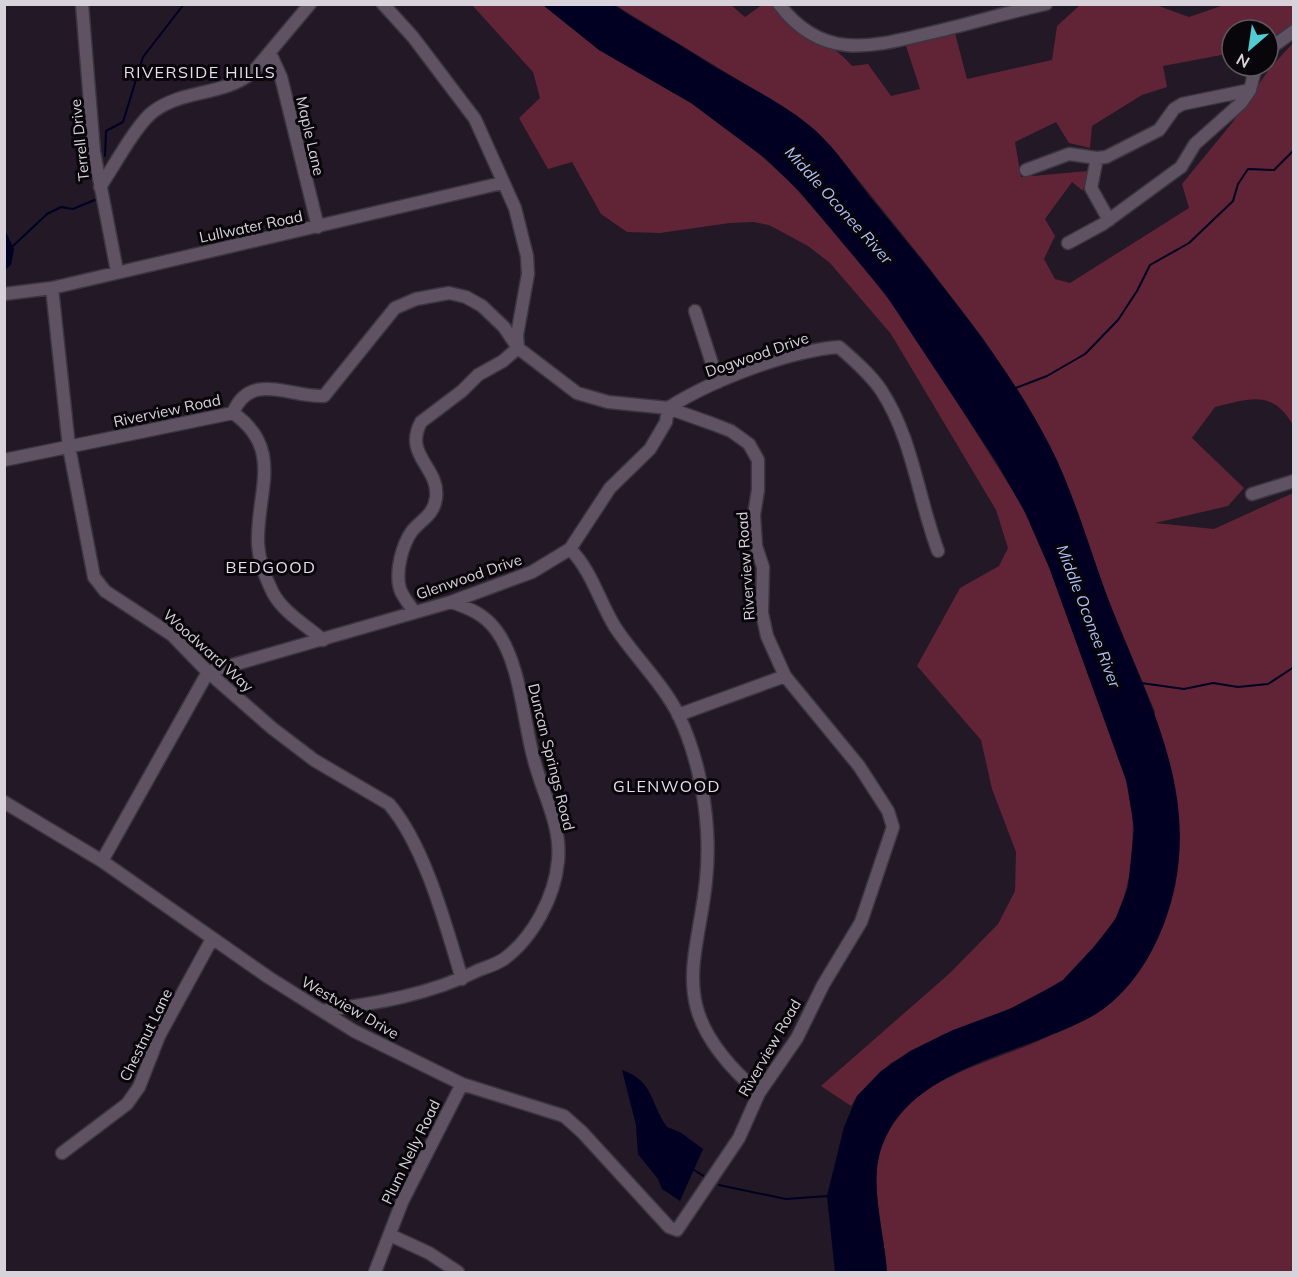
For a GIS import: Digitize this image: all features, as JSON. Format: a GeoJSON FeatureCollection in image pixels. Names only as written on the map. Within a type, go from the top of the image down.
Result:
{"type":"FeatureCollection","features":[{"type":"Feature","properties":{"kind":"street","name":"Terrell Drive"},"geometry":{"type":"LineString","coordinates":[[82,4],[94,152],[117,271]]}},
{"type":"Feature","properties":{"kind":"street"},"geometry":{"type":"LineString","coordinates":[[100,187],[152,111],[174,100],[230,87],[242,81],[270,53],[310,4]]}},
{"type":"Feature","properties":{"kind":"street"},"geometry":{"type":"LineString","coordinates":[[383,4],[413,37],[475,119],[492,151],[502,183],[515,208],[527,256],[528,274],[517,335],[518,348],[503,361],[478,375],[462,391],[421,422],[417,429],[414,441],[417,451],[435,481],[436,497],[432,510],[412,531],[401,554],[400,589],[414,612]]}},
{"type":"Feature","properties":{"kind":"street"},"geometry":{"type":"LineString","coordinates":[[779,4],[788,16],[817,36],[839,44],[872,47],[1041,5]]}},
{"type":"Feature","properties":{"kind":"street"},"geometry":{"type":"LineString","coordinates":[[1280,41],[1293,31]]}},
{"type":"Feature","properties":{"kind":"street","name":"Maple Lane"},"geometry":{"type":"LineString","coordinates":[[270,53],[281,77],[318,227]]}},
{"type":"Feature","properties":{"kind":"street"},"geometry":{"type":"LineString","coordinates":[[1068,243],[1109,220],[1181,167],[1195,144],[1241,103],[1250,90],[1253,78]]}},
{"type":"Feature","properties":{"kind":"street"},"geometry":{"type":"LineString","coordinates":[[1026,170],[1069,154],[1106,157],[1159,130],[1174,109],[1182,104],[1250,90]]}},
{"type":"Feature","properties":{"kind":"street"},"geometry":{"type":"LineString","coordinates":[[1097,158],[1091,188],[1109,220]]}},
{"type":"Feature","properties":{"kind":"street","name":"Lullwater Road"},"geometry":{"type":"LineString","coordinates":[[4,294],[52,288],[502,183]]}},
{"type":"Feature","properties":{"kind":"street","name":"Woodward Way"},"geometry":{"type":"LineString","coordinates":[[52,288],[69,447],[94,577],[105,591],[172,635],[208,672],[314,760],[389,804],[397,813],[417,853],[443,915],[462,979]]}},
{"type":"Feature","properties":{"kind":"street","name":"Riverview Road"},"geometry":{"type":"LineString","coordinates":[[4,460],[233,413],[237,402],[244,394],[262,389],[324,396],[395,308],[431,295],[449,293],[466,297],[482,306],[504,327],[518,348],[577,393],[608,402],[668,408],[731,431],[749,444],[758,460],[758,490],[754,515],[756,546],[763,567],[762,613],[767,636],[785,676],[859,766],[888,811],[893,827],[861,922],[828,976],[797,1038],[759,1093],[739,1138],[677,1230]]}},
{"type":"Feature","properties":{"kind":"street"},"geometry":{"type":"LineString","coordinates":[[695,311],[718,382]]}},
{"type":"Feature","properties":{"kind":"street","name":"Dogwood Drive"},"geometry":{"type":"LineString","coordinates":[[668,408],[718,382],[810,349],[839,347],[881,390],[896,420],[909,450],[938,551]]}},
{"type":"Feature","properties":{"kind":"street"},"geometry":{"type":"LineString","coordinates":[[668,408],[666,422],[650,449],[610,488],[570,549],[581,560],[614,625],[678,715],[695,761],[707,829],[707,873],[693,958],[693,997],[703,1026],[722,1056],[759,1093]]}},
{"type":"Feature","properties":{"kind":"street"},"geometry":{"type":"LineString","coordinates":[[233,413],[256,432],[262,446],[264,462],[258,543],[268,580],[283,607],[323,640]]}},
{"type":"Feature","properties":{"kind":"street"},"geometry":{"type":"LineString","coordinates":[[1252,494],[1293,481]]}},
{"type":"Feature","properties":{"kind":"street","name":"Glenwood Drive"},"geometry":{"type":"LineString","coordinates":[[208,672],[451,602],[532,572],[570,549]]}},
{"type":"Feature","properties":{"kind":"street","name":"Duncan Springs Road"},"geometry":{"type":"LineString","coordinates":[[322,1011],[416,995],[462,979],[504,958],[539,918],[549,897],[559,860],[557,831],[533,758],[508,650],[496,630],[484,618],[469,607],[451,602]]}},
{"type":"Feature","properties":{"kind":"street"},"geometry":{"type":"LineString","coordinates":[[102,861],[208,672]]}},
{"type":"Feature","properties":{"kind":"street"},"geometry":{"type":"LineString","coordinates":[[678,715],[785,676]]}},
{"type":"Feature","properties":{"kind":"street","name":"Westview Drive"},"geometry":{"type":"LineString","coordinates":[[4,802],[102,861],[212,939],[354,1031],[462,1084],[564,1116],[582,1131],[669,1227],[677,1230]]}},
{"type":"Feature","properties":{"kind":"street","name":"Chestnut Lane"},"geometry":{"type":"LineString","coordinates":[[62,1153],[127,1104],[139,1087],[159,1036],[212,939]]}},
{"type":"Feature","properties":{"kind":"street","name":"Plum Nelly Road"},"geometry":{"type":"LineString","coordinates":[[375,1272],[402,1202],[462,1084]]}},
{"type":"Feature","properties":{"kind":"street"},"geometry":{"type":"LineString","coordinates":[[390,1235],[429,1253],[458,1272]]}},
{"type":"Feature","properties":{"kind":"shaded area"},"geometry":{"type":"Polygon","coordinates":[[[472,5],[543,5],[599,50],[691,103],[757,152],[791,183],[857,258],[914,333],[1021,504],[1049,567],[1124,771],[1133,817],[1132,864],[1121,910],[1101,939],[1063,980],[1043,992],[1001,1013],[942,1035],[891,1063],[857,1096],[851,1106],[821,1086],[950,973],[998,924],[1015,891],[1016,852],[992,789],[981,740],[917,666],[960,588],[999,566],[1008,548],[996,510],[891,334],[830,263],[808,246],[769,225],[753,222],[660,233],[627,232],[601,214],[572,162],[548,169],[519,118],[540,98],[533,72],[472,5]]]}},
{"type":"Feature","properties":{"kind":"shaded area"},"geometry":{"type":"Polygon","coordinates":[[[615,5],[731,5],[745,17],[762,5],[774,5],[792,23],[833,49],[852,66],[868,64],[891,96],[920,89],[906,46],[955,33],[967,79],[1052,60],[1057,26],[1080,5],[1156,5],[1189,17],[1224,5],[1293,5],[1292,26],[1280,36],[1280,18],[1220,18],[1220,55],[1163,66],[1167,87],[1142,95],[1092,126],[1090,148],[1069,143],[1056,122],[1015,142],[1021,177],[1088,171],[1083,191],[1072,182],[1045,219],[1055,236],[1044,259],[1055,279],[1070,283],[1189,208],[1182,184],[1232,123],[1263,78],[1280,78],[1280,57],[1293,43],[1293,425],[1277,406],[1268,401],[1239,401],[1215,407],[1192,438],[1244,488],[1228,506],[1155,523],[1214,529],[1293,493],[1293,1272],[887,1272],[876,1180],[884,1139],[898,1115],[918,1097],[941,1082],[967,1069],[1045,1038],[1123,991],[1155,712],[1110,604],[1061,471],[1035,419],[984,340],[927,265],[831,146],[796,115],[615,5]]]}},
{"type":"Feature","properties":{"kind":"water","name":"Middle Oconee River"},"geometry":{"type":"Polygon","coordinates":[[[594,3],[616,6],[788,109],[815,130],[831,147],[969,320],[1032,413],[1060,466],[1165,746],[1174,780],[1179,814],[1180,849],[1170,904],[1148,958],[1125,989],[1096,1014],[1067,1028],[968,1067],[937,1084],[910,1104],[890,1130],[878,1162],[878,1202],[887,1272],[835,1272],[827,1196],[844,1127],[857,1096],[881,1071],[910,1051],[953,1030],[1012,1008],[1063,980],[1093,948],[1115,920],[1128,887],[1134,829],[1127,783],[1049,567],[1026,514],[997,463],[886,295],[800,192],[766,159],[691,103],[599,50],[543,5],[594,3]]]}},
{"type":"Feature","properties":{"kind":"water"},"geometry":{"type":"Polygon","coordinates":[[[5,230],[14,249],[11,265],[5,270],[5,230]]]}},
{"type":"Feature","properties":{"kind":"water"},"geometry":{"type":"Polygon","coordinates":[[[622,1070],[640,1080],[646,1087],[667,1127],[680,1132],[703,1149],[680,1201],[662,1189],[658,1179],[638,1154],[636,1125],[622,1070]]]}},
{"type":"Feature","properties":{"kind":"waterway"},"geometry":{"type":"LineString","coordinates":[[105,156],[106,131],[123,122],[143,57],[184,4]]}},
{"type":"Feature","properties":{"kind":"waterway"},"geometry":{"type":"LineString","coordinates":[[1013,389],[1047,376],[1085,354],[1118,320],[1137,291],[1150,265],[1189,243],[1233,201],[1238,184],[1248,169],[1274,170],[1294,150]]}},
{"type":"Feature","properties":{"kind":"waterway"},"geometry":{"type":"LineString","coordinates":[[13,246],[47,214],[61,207],[73,209],[97,199]]}},
{"type":"Feature","properties":{"kind":"waterway"},"geometry":{"type":"LineString","coordinates":[[1141,683],[1184,689],[1213,683],[1238,687],[1268,684],[1294,667]]}},
{"type":"Feature","properties":{"kind":"waterway"},"geometry":{"type":"LineString","coordinates":[[694,1170],[707,1178]]}},
{"type":"Feature","properties":{"kind":"waterway"},"geometry":{"type":"LineString","coordinates":[[719,1185],[786,1199],[828,1196]]}},
{"type":"Feature","properties":{"kind":"district","name":"RIVERSIDE HILLS"},"geometry":{"type":"Point","coordinates":[200,72]}},
{"type":"Feature","properties":{"kind":"district","name":"BEDGOOD"},"geometry":{"type":"Point","coordinates":[271,567]}},
{"type":"Feature","properties":{"kind":"district","name":"GLENWOOD"},"geometry":{"type":"Point","coordinates":[667,786]}}]}
